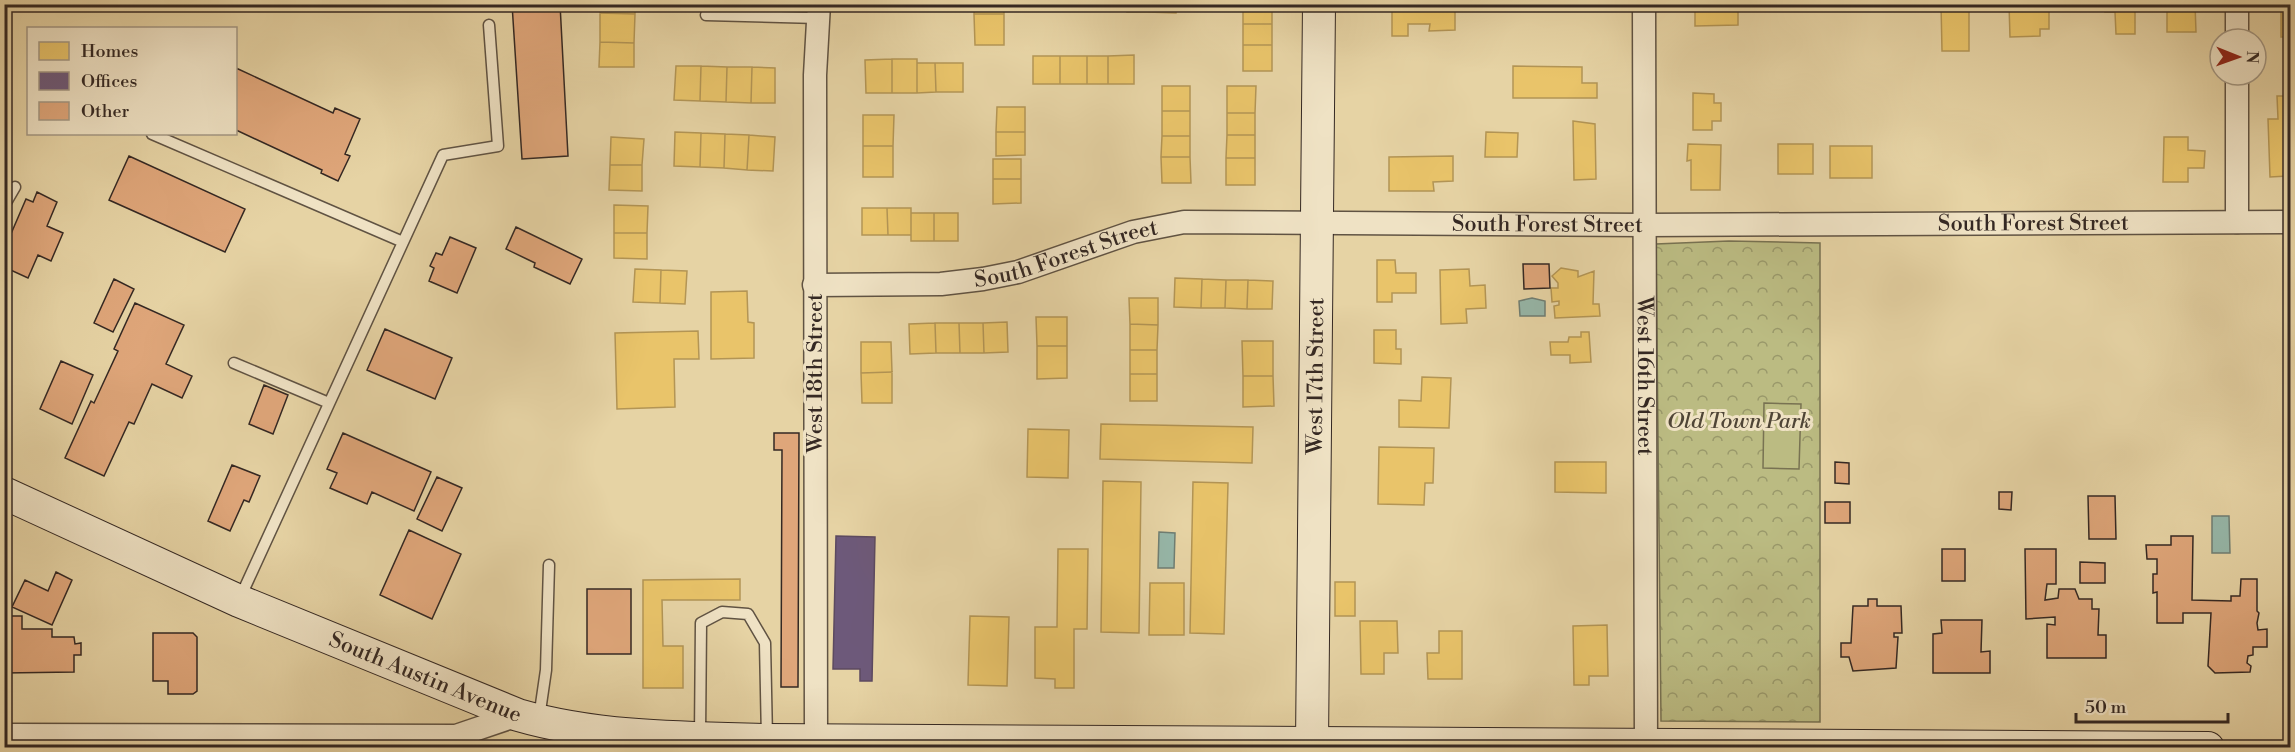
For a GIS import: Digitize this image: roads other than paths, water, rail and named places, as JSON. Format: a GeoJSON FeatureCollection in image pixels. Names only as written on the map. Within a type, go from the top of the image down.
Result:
{"type":"FeatureCollection","features":[{"type":"Feature","properties":{"kind":"main road","name":"West 17th Street"},"geometry":{"type":"LineString","coordinates":[[1312,746],[1319,4]]}},
{"type":"Feature","properties":{"kind":"main road","name":"South Austin Avenue"},"geometry":{"type":"LineString","coordinates":[[4,493],[239,601],[543,727],[616,739],[1312,746],[2208,747]]}},
{"type":"Feature","properties":{"kind":"street","name":"West 16th Street"},"geometry":{"type":"LineString","coordinates":[[1644,4],[1646,745]]}},
{"type":"Feature","properties":{"kind":"street"},"geometry":{"type":"LineString","coordinates":[[2237,4],[2237,27]]}},
{"type":"Feature","properties":{"kind":"street","name":"West 18th Street"},"geometry":{"type":"LineString","coordinates":[[816,741],[814,285],[815,75],[819,11]]}},
{"type":"Feature","properties":{"kind":"street"},"geometry":{"type":"LineString","coordinates":[[2237,87],[2237,222]]}},
{"type":"Feature","properties":{"kind":"street","name":"South Forest Street"},"geometry":{"type":"LineString","coordinates":[[814,285],[941,284],[983,279],[1018,272],[1133,232],[1184,222],[1645,225],[2290,222]]}},
{"type":"Feature","properties":{"kind":"street"},"geometry":{"type":"LineString","coordinates":[[4,735],[269,742],[412,742],[543,727]]}},
{"type":"Feature","properties":{"kind":"lane"},"geometry":{"type":"LineString","coordinates":[[706,15],[819,11]]}},
{"type":"Feature","properties":{"kind":"lane"},"geometry":{"type":"LineString","coordinates":[[239,601],[443,155],[498,146],[489,25]]}},
{"type":"Feature","properties":{"kind":"lane"},"geometry":{"type":"LineString","coordinates":[[154,135],[403,243]]}},
{"type":"Feature","properties":{"kind":"lane"},"geometry":{"type":"LineString","coordinates":[[4,206],[15,186]]}},
{"type":"Feature","properties":{"kind":"lane"},"geometry":{"type":"LineString","coordinates":[[234,363],[329,403]]}},
{"type":"Feature","properties":{"kind":"lane"},"geometry":{"type":"LineString","coordinates":[[543,727],[549,565]]}},
{"type":"Feature","properties":{"kind":"lane"},"geometry":{"type":"LineString","coordinates":[[684,741],[701,623],[722,612],[748,614],[765,643],[767,740]]}},
{"type":"Feature","properties":{"kind":"park label","name":"Old Town Park"},"geometry":{"type":"Point","coordinates":[1739,421]}}]}
